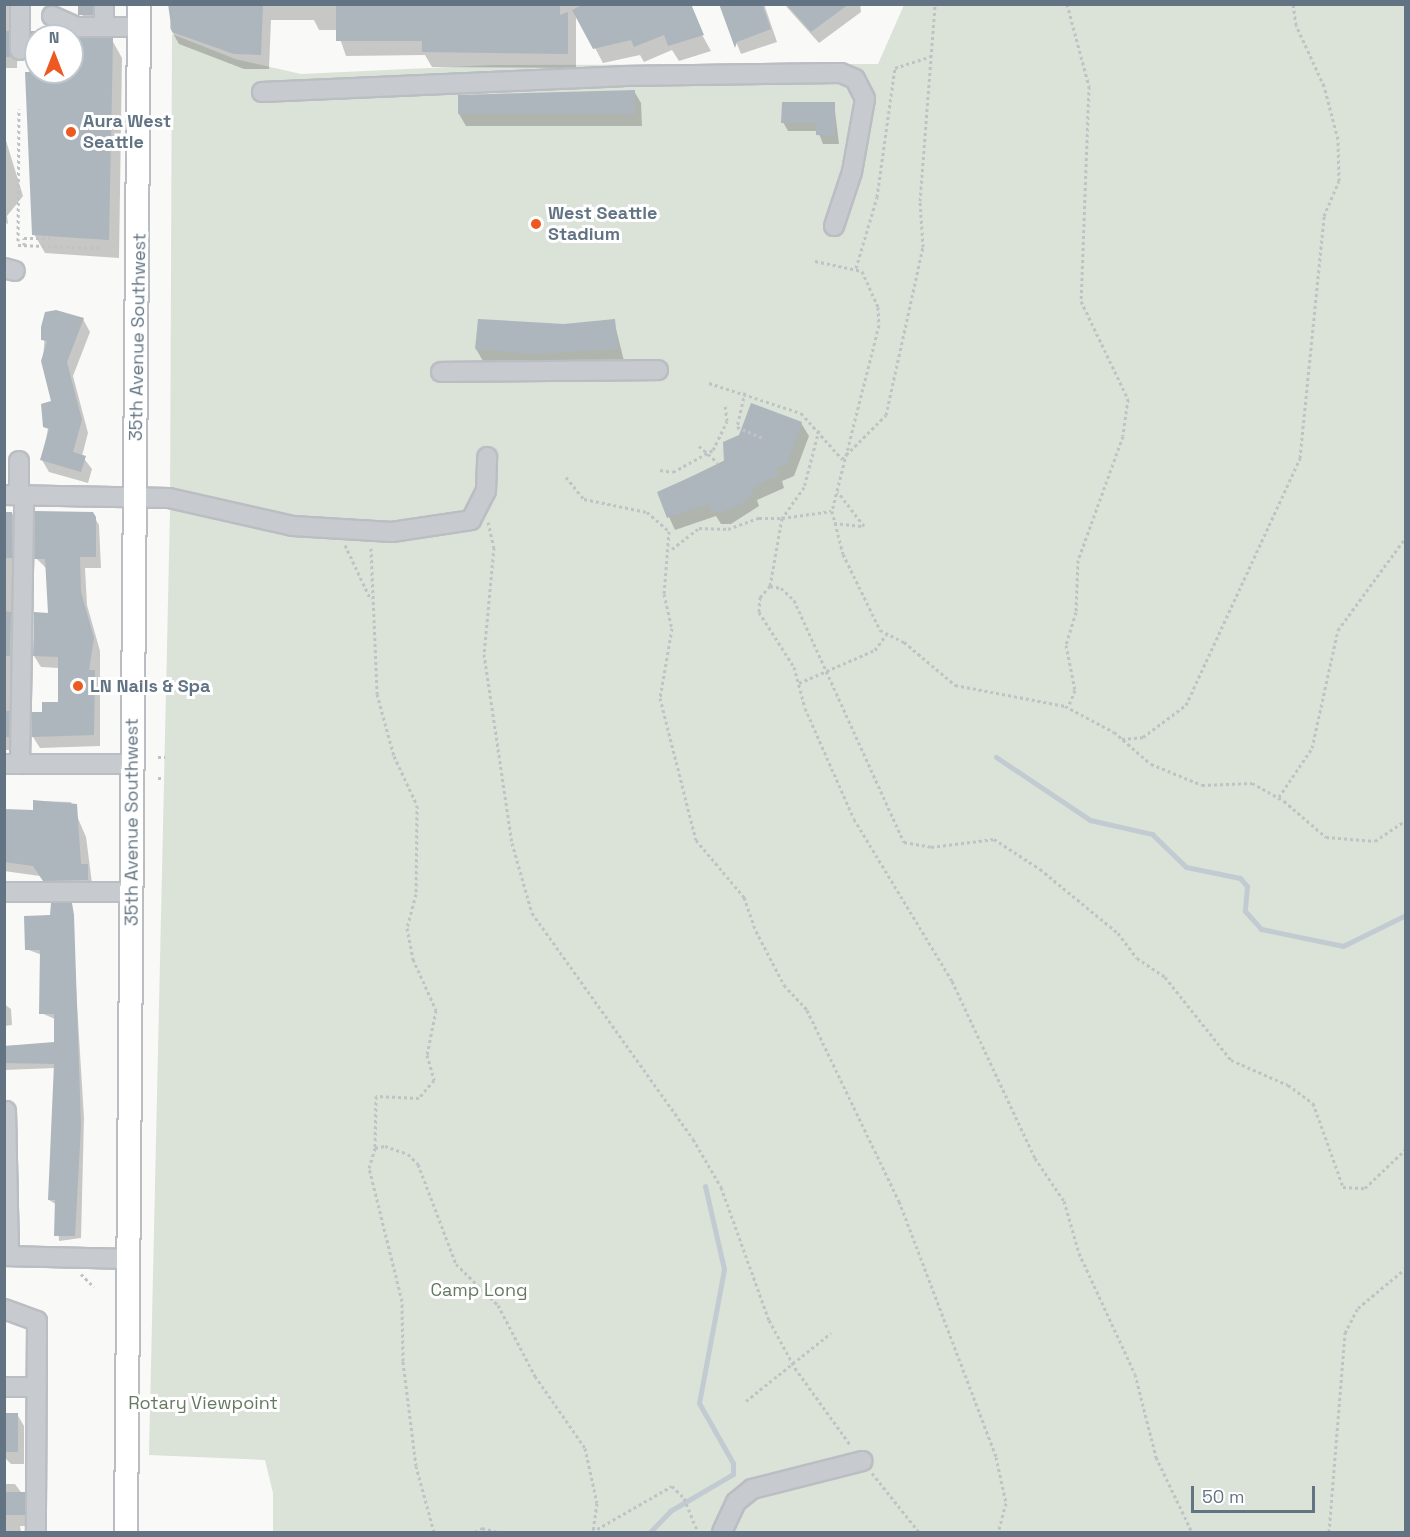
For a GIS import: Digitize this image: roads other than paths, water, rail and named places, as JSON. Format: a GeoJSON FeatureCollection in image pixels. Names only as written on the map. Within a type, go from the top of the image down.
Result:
{"type":"FeatureCollection","features":[{"type":"Feature","properties":{"kind":"main road","name":"35th Avenue Southwest"},"geometry":{"type":"LineString","coordinates":[[126,1533],[139,4]]}},
{"type":"Feature","properties":{"kind":"street"},"geometry":{"type":"LineString","coordinates":[[20,4],[20,50]]}},
{"type":"Feature","properties":{"kind":"street"},"geometry":{"type":"LineString","coordinates":[[104,4],[104,27]]}},
{"type":"Feature","properties":{"kind":"street"},"geometry":{"type":"LineString","coordinates":[[52,16],[63,25],[139,27]]}},
{"type":"Feature","properties":{"kind":"street"},"geometry":{"type":"LineString","coordinates":[[262,92],[623,76],[841,73],[855,79],[865,99],[852,172],[834,226]]}},
{"type":"Feature","properties":{"kind":"street"},"geometry":{"type":"LineString","coordinates":[[441,372],[658,370]]}},
{"type":"Feature","properties":{"kind":"street"},"geometry":{"type":"LineString","coordinates":[[16,495],[134,495],[185,500],[293,526],[371,533],[478,517],[486,491],[487,457]]}},
{"type":"Feature","properties":{"kind":"street"},"geometry":{"type":"LineString","coordinates":[[19,460],[16,495],[12,764],[132,764]]}},
{"type":"Feature","properties":{"kind":"street"},"geometry":{"type":"LineString","coordinates":[[4,892],[132,892]]}},
{"type":"Feature","properties":{"kind":"street"},"geometry":{"type":"LineString","coordinates":[[6,1111],[7,1256],[130,1259]]}},
{"type":"Feature","properties":{"kind":"street"},"geometry":{"type":"LineString","coordinates":[[4,1309],[37,1321],[36,1533]]}},
{"type":"Feature","properties":{"kind":"street"},"geometry":{"type":"LineString","coordinates":[[4,1387],[37,1387]]}},
{"type":"Feature","properties":{"kind":"street"},"geometry":{"type":"LineString","coordinates":[[722,1533],[736,1502],[753,1489],[863,1461]]}},
{"type":"Feature","properties":{"kind":"waterway"},"geometry":{"type":"LineString","coordinates":[[996,757],[1090,820],[1152,834],[1186,867],[1240,878],[1247,886],[1245,911],[1261,929],[1343,946],[1406,915]]}},
{"type":"Feature","properties":{"kind":"waterway"},"geometry":{"type":"LineString","coordinates":[[650,1532],[670,1511],[733,1474],[733,1463],[699,1403],[724,1269],[705,1186]]}},
{"type":"Feature","properties":{"kind":"place","name":"Aura West Seattle"},"geometry":{"type":"Point","coordinates":[71,132]}},
{"type":"Feature","properties":{"kind":"place","name":"West Seattle Stadium"},"geometry":{"type":"Point","coordinates":[536,224]}},
{"type":"Feature","properties":{"kind":"place","name":"LN Nails & Spa"},"geometry":{"type":"Point","coordinates":[78,686]}},
{"type":"Feature","properties":{"kind":"park label","name":"Camp Long"},"geometry":{"type":"Point","coordinates":[479,1290]}},
{"type":"Feature","properties":{"kind":"park label","name":"Rotary Viewpoint"},"geometry":{"type":"Point","coordinates":[203,1403]}}]}
